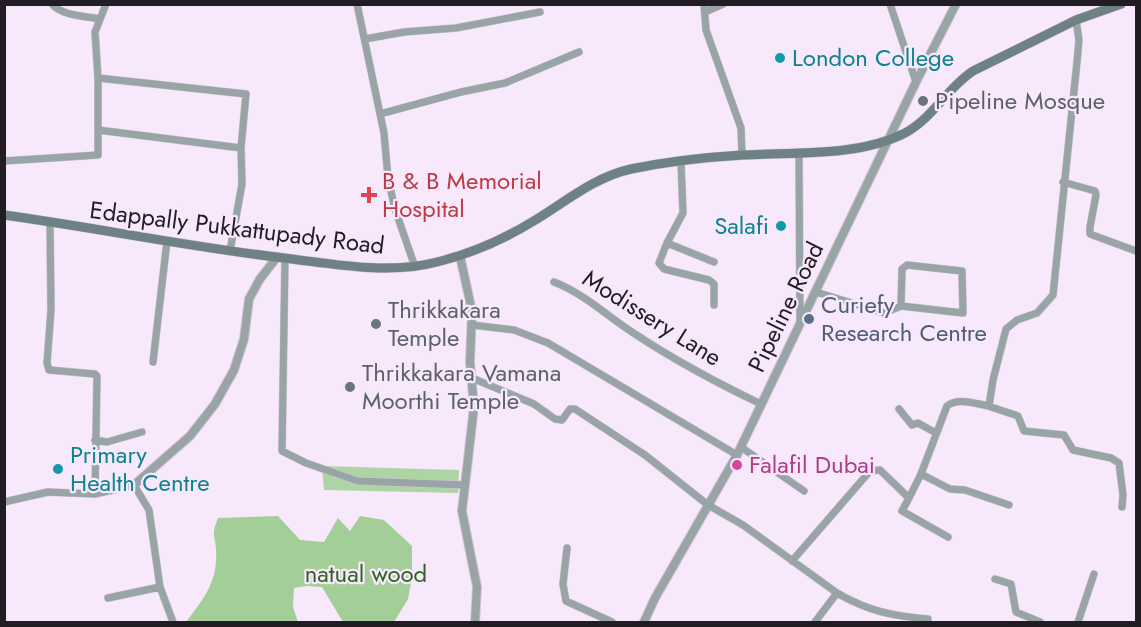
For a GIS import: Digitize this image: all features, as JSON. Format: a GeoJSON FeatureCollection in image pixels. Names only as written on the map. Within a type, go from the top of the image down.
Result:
{"type":"FeatureCollection","features":[{"type":"Feature","properties":{"kind":"main road","name":"Edappally Pukkattupady Road"},"geometry":{"type":"LineString","coordinates":[[4,215],[281,258],[367,267],[415,267],[460,256],[515,232],[578,191],[620,172],[742,155],[799,154],[888,141],[923,122],[973,71],[1076,20],[1120,4]]}},
{"type":"Feature","properties":{"kind":"street"},"geometry":{"type":"LineString","coordinates":[[52,4],[54,8],[67,13],[100,19]]}},
{"type":"Feature","properties":{"kind":"street"},"geometry":{"type":"LineString","coordinates":[[4,161],[98,155],[98,78],[95,32],[106,4]]}},
{"type":"Feature","properties":{"kind":"street"},"geometry":{"type":"LineString","coordinates":[[357,4],[380,114],[388,178],[415,267]]}},
{"type":"Feature","properties":{"kind":"street"},"geometry":{"type":"LineString","coordinates":[[723,4],[705,8],[706,30],[741,128],[742,155]]}},
{"type":"Feature","properties":{"kind":"street"},"geometry":{"type":"LineString","coordinates":[[890,4],[916,82]]}},
{"type":"Feature","properties":{"kind":"street","name":"Pipeline Road"},"geometry":{"type":"LineString","coordinates":[[644,622],[655,598],[739,451],[916,82],[956,4]]}},
{"type":"Feature","properties":{"kind":"street"},"geometry":{"type":"LineString","coordinates":[[365,39],[404,32],[456,28],[540,12]]}},
{"type":"Feature","properties":{"kind":"street"},"geometry":{"type":"LineString","coordinates":[[988,406],[1006,329],[1017,320],[1037,313],[1053,295],[1079,40],[1076,20]]}},
{"type":"Feature","properties":{"kind":"street"},"geometry":{"type":"LineString","coordinates":[[380,114],[461,92],[505,83],[579,52]]}},
{"type":"Feature","properties":{"kind":"street"},"geometry":{"type":"LineString","coordinates":[[98,78],[246,94],[241,148],[242,184],[230,251]]}},
{"type":"Feature","properties":{"kind":"street"},"geometry":{"type":"LineString","coordinates":[[98,130],[241,148]]}},
{"type":"Feature","properties":{"kind":"street"},"geometry":{"type":"LineString","coordinates":[[799,154],[800,325]]}},
{"type":"Feature","properties":{"kind":"street"},"geometry":{"type":"LineString","coordinates":[[681,163],[684,213],[659,263],[661,267],[709,280],[714,284],[714,305]]}},
{"type":"Feature","properties":{"kind":"street"},"geometry":{"type":"LineString","coordinates":[[1063,182],[1095,191],[1090,234],[1137,251]]}},
{"type":"Feature","properties":{"kind":"street"},"geometry":{"type":"LineString","coordinates":[[50,222],[51,310],[47,363],[49,370],[80,372],[97,376],[95,494]]}},
{"type":"Feature","properties":{"kind":"street"},"geometry":{"type":"LineString","coordinates":[[153,362],[167,241]]}},
{"type":"Feature","properties":{"kind":"street"},"geometry":{"type":"LineString","coordinates":[[667,243],[714,262]]}},
{"type":"Feature","properties":{"kind":"street"},"geometry":{"type":"LineString","coordinates":[[460,256],[472,311],[474,407],[462,511],[477,587],[475,622]]}},
{"type":"Feature","properties":{"kind":"street"},"geometry":{"type":"LineString","coordinates":[[281,258],[282,451],[306,463],[358,481],[465,485]]}},
{"type":"Feature","properties":{"kind":"street"},"geometry":{"type":"LineString","coordinates":[[4,502],[48,492],[95,494],[134,485],[190,436],[215,404],[234,370],[244,339],[249,299],[260,279],[281,258]]}},
{"type":"Feature","properties":{"kind":"street"},"geometry":{"type":"LineString","coordinates":[[816,292],[884,313],[901,306],[963,313],[962,271],[907,265],[902,269],[901,306]]}},
{"type":"Feature","properties":{"kind":"street","name":"Modissery Lane"},"geometry":{"type":"LineString","coordinates":[[554,282],[584,296],[606,315],[676,361],[761,404]]}},
{"type":"Feature","properties":{"kind":"street"},"geometry":{"type":"LineString","coordinates":[[472,325],[514,330],[548,343],[739,451],[804,491]]}},
{"type":"Feature","properties":{"kind":"street"},"geometry":{"type":"LineString","coordinates":[[472,378],[534,404],[555,419],[562,420],[570,410],[575,409],[645,455],[708,505],[743,525],[850,601],[891,619],[928,619]]}},
{"type":"Feature","properties":{"kind":"street"},"geometry":{"type":"LineString","coordinates":[[948,537],[902,511],[921,474],[947,406],[960,401],[988,406],[1018,416],[1024,431],[1064,435],[1073,450],[1112,458],[1119,463],[1124,495],[1122,507]]}},
{"type":"Feature","properties":{"kind":"street"},"geometry":{"type":"LineString","coordinates":[[899,409],[912,425],[918,423],[936,434]]}},
{"type":"Feature","properties":{"kind":"street"},"geometry":{"type":"LineString","coordinates":[[95,440],[107,442],[142,432]]}},
{"type":"Feature","properties":{"kind":"street"},"geometry":{"type":"LineString","coordinates":[[792,561],[870,471],[880,470],[909,498]]}},
{"type":"Feature","properties":{"kind":"street"},"geometry":{"type":"LineString","coordinates":[[921,474],[950,489],[965,490],[1009,505]]}},
{"type":"Feature","properties":{"kind":"street"},"geometry":{"type":"LineString","coordinates":[[134,485],[149,510],[160,587],[173,622]]}},
{"type":"Feature","properties":{"kind":"street"},"geometry":{"type":"LineString","coordinates":[[567,548],[562,584],[566,602],[612,622]]}},
{"type":"Feature","properties":{"kind":"street"},"geometry":{"type":"LineString","coordinates":[[1078,622],[1094,574]]}},
{"type":"Feature","properties":{"kind":"street"},"geometry":{"type":"LineString","coordinates":[[995,579],[1011,584],[1016,612],[1040,622]]}},
{"type":"Feature","properties":{"kind":"street"},"geometry":{"type":"LineString","coordinates":[[108,598],[160,587]]}},
{"type":"Feature","properties":{"kind":"street"},"geometry":{"type":"LineString","coordinates":[[815,622],[837,593]]}},
{"type":"Feature","properties":{"kind":"green space"},"geometry":{"type":"Polygon","coordinates":[[[322,466],[459,470],[458,493],[324,490],[322,466]]]}},
{"type":"Feature","properties":{"kind":"green space","name":"natual wood"},"geometry":{"type":"Polygon","coordinates":[[[278,516],[300,540],[324,542],[338,518],[350,531],[360,516],[384,520],[412,546],[412,578],[408,599],[394,622],[343,622],[322,587],[306,586],[294,588],[293,607],[298,622],[186,622],[204,597],[212,581],[216,561],[214,532],[218,518],[278,516]]]}},
{"type":"Feature","properties":{"kind":"place","name":"London College"},"geometry":{"type":"Point","coordinates":[780,58]}},
{"type":"Feature","properties":{"kind":"place","name":"Pipeline Mosque"},"geometry":{"type":"Point","coordinates":[923,101]}},
{"type":"Feature","properties":{"kind":"place","name":"B & B Memorial Hospital"},"geometry":{"type":"Point","coordinates":[369,195]}},
{"type":"Feature","properties":{"kind":"place","name":"Salafi"},"geometry":{"type":"Point","coordinates":[781,226]}},
{"type":"Feature","properties":{"kind":"place","name":"Curiefy Research Centre"},"geometry":{"type":"Point","coordinates":[809,319]}},
{"type":"Feature","properties":{"kind":"place","name":"Thrikkakara Temple"},"geometry":{"type":"Point","coordinates":[376,324]}},
{"type":"Feature","properties":{"kind":"place","name":"Thrikkakara Vamana Moorthi Temple"},"geometry":{"type":"Point","coordinates":[350,387]}},
{"type":"Feature","properties":{"kind":"place","name":"Falafil Dubai"},"geometry":{"type":"Point","coordinates":[737,465]}},
{"type":"Feature","properties":{"kind":"place","name":"Primary Health Centre"},"geometry":{"type":"Point","coordinates":[58,469]}}]}
